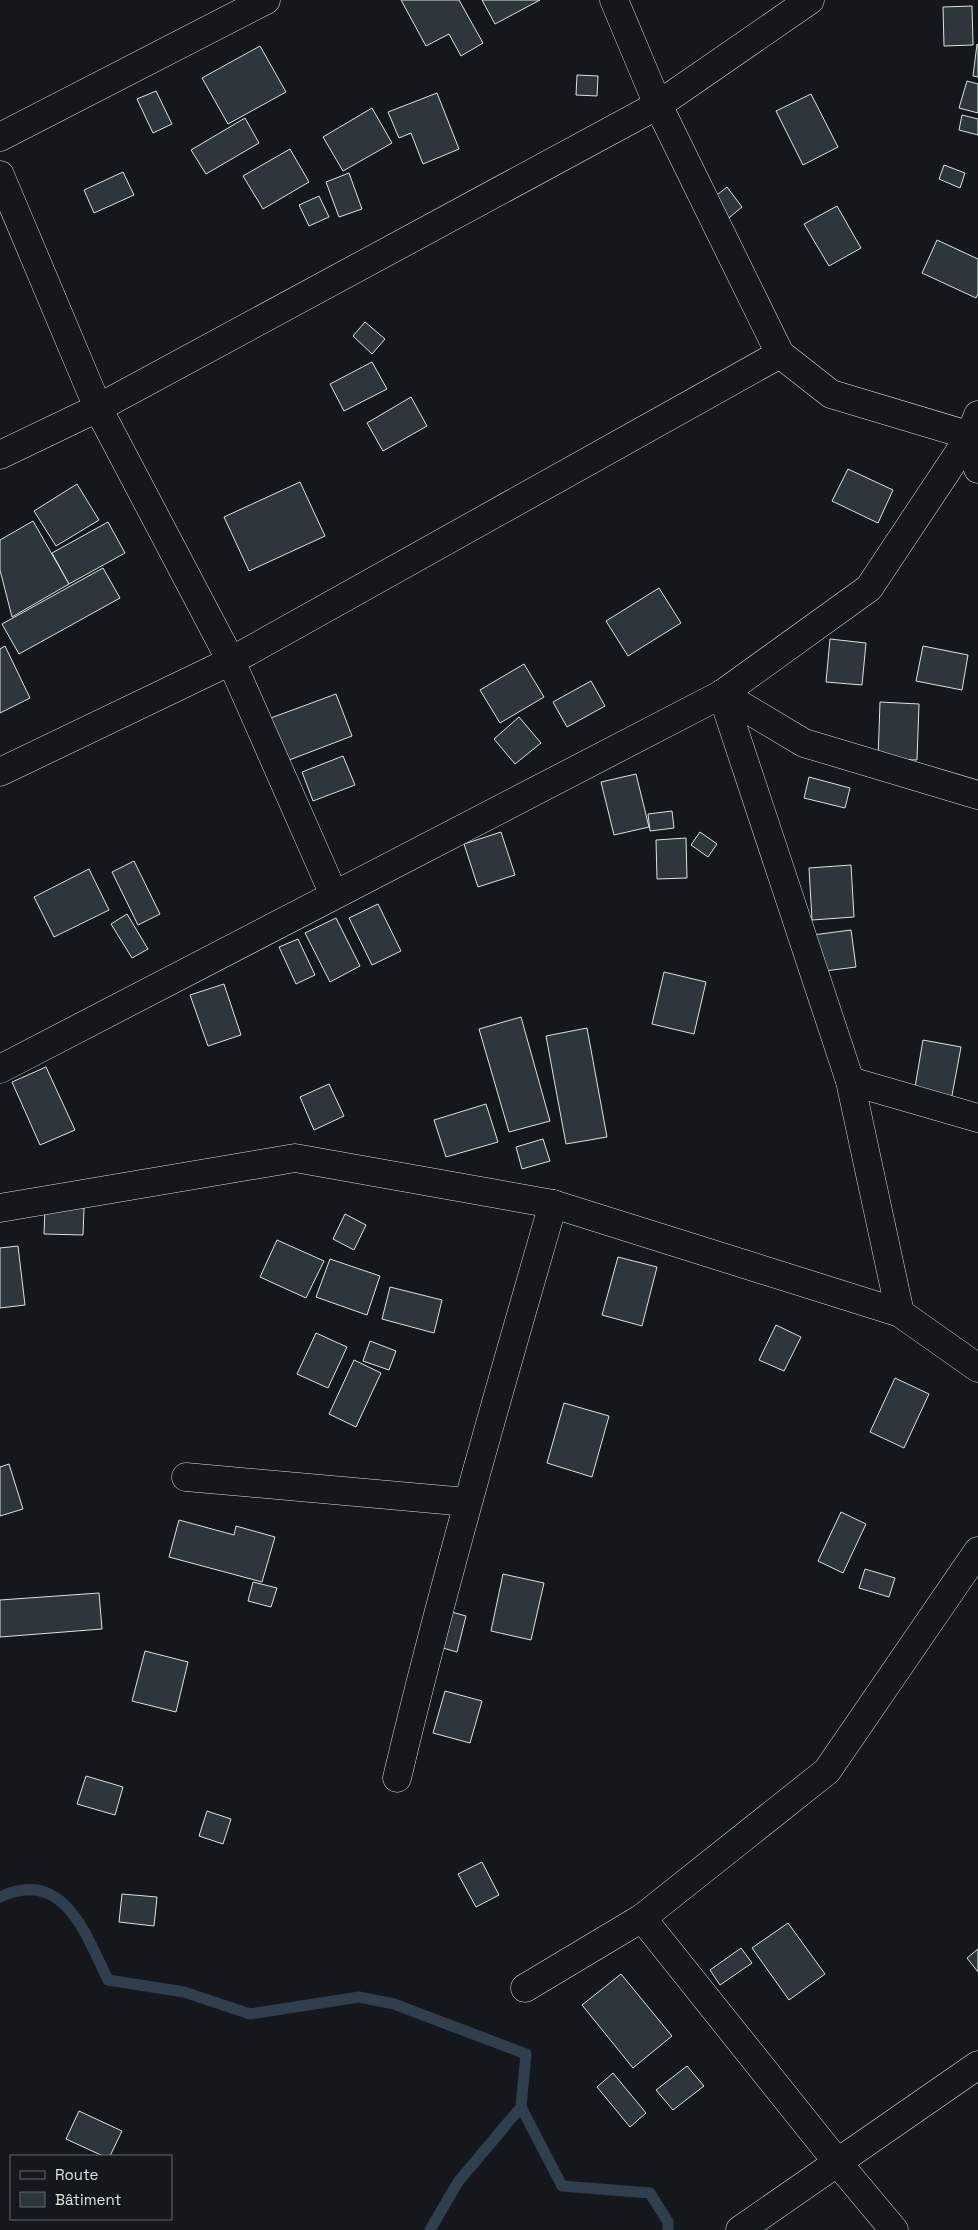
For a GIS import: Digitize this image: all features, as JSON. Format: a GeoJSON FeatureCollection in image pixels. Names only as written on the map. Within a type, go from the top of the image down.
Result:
{"type":"FeatureCollection","features":[{"type":"Feature","properties":{"kind":"street"},"geometry":{"type":"LineString","coordinates":[[0,137],[266,0]]}},
{"type":"Feature","properties":{"kind":"street"},"geometry":{"type":"LineString","coordinates":[[614,0],[658,105],[780,354],[831,394],[975,430]]}},
{"type":"Feature","properties":{"kind":"street"},"geometry":{"type":"LineString","coordinates":[[0,456],[98,408],[658,105],[810,0]]}},
{"type":"Feature","properties":{"kind":"street"},"geometry":{"type":"LineString","coordinates":[[0,175],[98,408],[231,661],[334,895]]}},
{"type":"Feature","properties":{"kind":"street"},"geometry":{"type":"LineString","coordinates":[[0,772],[231,661],[780,354]]}},
{"type":"Feature","properties":{"kind":"street"},"geometry":{"type":"LineString","coordinates":[[975,430],[978,469]]}},
{"type":"Feature","properties":{"kind":"street"},"geometry":{"type":"LineString","coordinates":[[0,1069],[722,694],[869,588],[975,430]]}},
{"type":"Feature","properties":{"kind":"street"},"geometry":{"type":"LineString","coordinates":[[722,694],[804,743],[978,795]]}},
{"type":"Feature","properties":{"kind":"street"},"geometry":{"type":"LineString","coordinates":[[722,694],[850,1081],[900,1313]]}},
{"type":"Feature","properties":{"kind":"street"},"geometry":{"type":"LineString","coordinates":[[850,1081],[978,1118]]}},
{"type":"Feature","properties":{"kind":"street"},"geometry":{"type":"LineString","coordinates":[[0,1208],[296,1158],[553,1204],[900,1313],[978,1368]]}},
{"type":"Feature","properties":{"kind":"street"},"geometry":{"type":"LineString","coordinates":[[397,1778],[422,1671],[467,1502],[553,1204]]}},
{"type":"Feature","properties":{"kind":"street"},"geometry":{"type":"LineString","coordinates":[[186,1477],[467,1502]]}},
{"type":"Feature","properties":{"kind":"street"},"geometry":{"type":"LineString","coordinates":[[525,1988],[642,1918],[827,1771],[978,1551]]}},
{"type":"Feature","properties":{"kind":"street"},"geometry":{"type":"LineString","coordinates":[[642,1918],[894,2230]]}},
{"type":"Feature","properties":{"kind":"street"},"geometry":{"type":"LineString","coordinates":[[740,2230],[978,2065]]}},
{"type":"Feature","properties":{"kind":"building"},"geometry":{"type":"Polygon","coordinates":[[[401,0],[459,0],[483,43],[461,56],[449,34],[426,46],[401,0]]]}},
{"type":"Feature","properties":{"kind":"building"},"geometry":{"type":"Polygon","coordinates":[[[482,0],[540,0],[495,24],[482,0]]]}},
{"type":"Feature","properties":{"kind":"building"},"geometry":{"type":"Polygon","coordinates":[[[972,6],[973,45],[944,46],[943,7],[972,6]]]}},
{"type":"Feature","properties":{"kind":"building"},"geometry":{"type":"Polygon","coordinates":[[[978,45],[978,77],[973,76],[978,45]]]}},
{"type":"Feature","properties":{"kind":"building"},"geometry":{"type":"Polygon","coordinates":[[[260,46],[286,92],[228,124],[202,78],[260,46]]]}},
{"type":"Feature","properties":{"kind":"building"},"geometry":{"type":"Polygon","coordinates":[[[577,75],[598,76],[597,96],[576,95],[577,75]]]}},
{"type":"Feature","properties":{"kind":"building"},"geometry":{"type":"Polygon","coordinates":[[[967,81],[978,84],[978,113],[959,108],[967,81]]]}},
{"type":"Feature","properties":{"kind":"building"},"geometry":{"type":"Polygon","coordinates":[[[156,91],[172,124],[153,133],[137,99],[156,91]]]}},
{"type":"Feature","properties":{"kind":"building"},"geometry":{"type":"Polygon","coordinates":[[[437,93],[459,149],[423,164],[411,133],[399,138],[388,112],[437,93]]]}},
{"type":"Feature","properties":{"kind":"building"},"geometry":{"type":"Polygon","coordinates":[[[811,94],[838,147],[803,165],[776,111],[811,94]]]}},
{"type":"Feature","properties":{"kind":"building"},"geometry":{"type":"Polygon","coordinates":[[[372,108],[392,143],[343,171],[323,137],[372,108]]]}},
{"type":"Feature","properties":{"kind":"building"},"geometry":{"type":"Polygon","coordinates":[[[962,115],[978,119],[978,135],[959,130],[962,115]]]}},
{"type":"Feature","properties":{"kind":"building"},"geometry":{"type":"Polygon","coordinates":[[[245,118],[259,143],[206,174],[191,150],[245,118]]]}},
{"type":"Feature","properties":{"kind":"building"},"geometry":{"type":"Polygon","coordinates":[[[290,149],[309,182],[263,209],[243,176],[290,149]]]}},
{"type":"Feature","properties":{"kind":"building"},"geometry":{"type":"Polygon","coordinates":[[[944,165],[965,173],[960,188],[939,179],[944,165]]]}},
{"type":"Feature","properties":{"kind":"building"},"geometry":{"type":"Polygon","coordinates":[[[123,172],[134,195],[94,213],[84,190],[123,172]]]}},
{"type":"Feature","properties":{"kind":"building"},"geometry":{"type":"Polygon","coordinates":[[[349,173],[362,209],[339,217],[326,182],[349,173]]]}},
{"type":"Feature","properties":{"kind":"building"},"geometry":{"type":"Polygon","coordinates":[[[727,187],[742,207],[724,222],[708,202],[727,187]]]}},
{"type":"Feature","properties":{"kind":"building"},"geometry":{"type":"Polygon","coordinates":[[[319,196],[329,217],[309,226],[299,205],[319,196]]]}},
{"type":"Feature","properties":{"kind":"building"},"geometry":{"type":"Polygon","coordinates":[[[837,206],[861,248],[829,266],[804,224],[837,206]]]}},
{"type":"Feature","properties":{"kind":"building"},"geometry":{"type":"Polygon","coordinates":[[[937,240],[978,259],[978,294],[976,298],[922,273],[937,240]]]}},
{"type":"Feature","properties":{"kind":"building"},"geometry":{"type":"Polygon","coordinates":[[[365,322],[385,339],[372,354],[353,336],[365,322]]]}},
{"type":"Feature","properties":{"kind":"building"},"geometry":{"type":"Polygon","coordinates":[[[372,362],[387,389],[344,411],[330,384],[372,362]]]}},
{"type":"Feature","properties":{"kind":"building"},"geometry":{"type":"Polygon","coordinates":[[[411,397],[427,426],[383,451],[367,423],[411,397]]]}},
{"type":"Feature","properties":{"kind":"building"},"geometry":{"type":"Polygon","coordinates":[[[848,469],[893,490],[878,523],[832,501],[848,469]]]}},
{"type":"Feature","properties":{"kind":"building"},"geometry":{"type":"Polygon","coordinates":[[[300,482],[325,536],[249,571],[224,517],[300,482]]]}},
{"type":"Feature","properties":{"kind":"building"},"geometry":{"type":"Polygon","coordinates":[[[77,484],[99,520],[56,546],[34,511],[77,484]]]}},
{"type":"Feature","properties":{"kind":"building"},"geometry":{"type":"Polygon","coordinates":[[[33,521],[69,584],[12,617],[0,570],[0,540],[33,521]]]}},
{"type":"Feature","properties":{"kind":"building"},"geometry":{"type":"Polygon","coordinates":[[[108,522],[125,553],[69,584],[52,553],[108,522]]]}},
{"type":"Feature","properties":{"kind":"building"},"geometry":{"type":"Polygon","coordinates":[[[103,568],[120,598],[19,654],[2,624],[103,568]]]}},
{"type":"Feature","properties":{"kind":"building"},"geometry":{"type":"Polygon","coordinates":[[[659,588],[681,623],[628,656],[606,621],[659,588]]]}},
{"type":"Feature","properties":{"kind":"building"},"geometry":{"type":"Polygon","coordinates":[[[830,639],[866,643],[862,685],[826,682],[830,639]]]}},
{"type":"Feature","properties":{"kind":"building"},"geometry":{"type":"Polygon","coordinates":[[[5,646],[30,698],[0,713],[0,649],[5,646]]]}},
{"type":"Feature","properties":{"kind":"building"},"geometry":{"type":"Polygon","coordinates":[[[923,646],[968,655],[962,690],[916,681],[923,646]]]}},
{"type":"Feature","properties":{"kind":"building"},"geometry":{"type":"Polygon","coordinates":[[[524,664],[544,697],[500,723],[480,690],[524,664]]]}},
{"type":"Feature","properties":{"kind":"building"},"geometry":{"type":"Polygon","coordinates":[[[591,681],[605,706],[567,727],[553,702],[591,681]]]}},
{"type":"Feature","properties":{"kind":"building"},"geometry":{"type":"Polygon","coordinates":[[[336,694],[352,736],[284,762],[268,719],[336,694]]]}},
{"type":"Feature","properties":{"kind":"building"},"geometry":{"type":"Polygon","coordinates":[[[880,702],[919,704],[917,760],[878,759],[880,702]]]}},
{"type":"Feature","properties":{"kind":"building"},"geometry":{"type":"Polygon","coordinates":[[[519,717],[541,743],[515,764],[494,739],[519,717]]]}},
{"type":"Feature","properties":{"kind":"building"},"geometry":{"type":"Polygon","coordinates":[[[343,756],[355,785],[313,801],[302,772],[343,756]]]}},
{"type":"Feature","properties":{"kind":"building"},"geometry":{"type":"Polygon","coordinates":[[[636,774],[649,827],[614,835],[601,782],[636,774]]]}},
{"type":"Feature","properties":{"kind":"building"},"geometry":{"type":"Polygon","coordinates":[[[809,777],[850,788],[845,808],[804,798],[809,777]]]}},
{"type":"Feature","properties":{"kind":"building"},"geometry":{"type":"Polygon","coordinates":[[[672,811],[674,828],[650,831],[648,814],[672,811]]]}},
{"type":"Feature","properties":{"kind":"building"},"geometry":{"type":"Polygon","coordinates":[[[501,832],[515,875],[478,887],[464,844],[501,832]]]}},
{"type":"Feature","properties":{"kind":"building"},"geometry":{"type":"Polygon","coordinates":[[[700,832],[717,844],[708,857],[691,845],[700,832]]]}},
{"type":"Feature","properties":{"kind":"building"},"geometry":{"type":"Polygon","coordinates":[[[686,838],[687,878],[657,879],[656,840],[686,838]]]}},
{"type":"Feature","properties":{"kind":"building"},"geometry":{"type":"Polygon","coordinates":[[[134,861],[160,914],[138,925],[112,872],[134,861]]]}},
{"type":"Feature","properties":{"kind":"building"},"geometry":{"type":"Polygon","coordinates":[[[851,865],[854,917],[812,920],[809,868],[851,865]]]}},
{"type":"Feature","properties":{"kind":"building"},"geometry":{"type":"Polygon","coordinates":[[[89,869],[109,910],[54,937],[34,897],[89,869]]]}},
{"type":"Feature","properties":{"kind":"building"},"geometry":{"type":"Polygon","coordinates":[[[378,904],[401,951],[372,965],[349,918],[378,904]]]}},
{"type":"Feature","properties":{"kind":"building"},"geometry":{"type":"Polygon","coordinates":[[[127,914],[148,949],[132,958],[111,924],[127,914]]]}},
{"type":"Feature","properties":{"kind":"building"},"geometry":{"type":"Polygon","coordinates":[[[336,918],[360,966],[330,982],[305,933],[336,918]]]}},
{"type":"Feature","properties":{"kind":"building"},"geometry":{"type":"Polygon","coordinates":[[[851,930],[856,967],[809,973],[805,936],[851,930]]]}},
{"type":"Feature","properties":{"kind":"building"},"geometry":{"type":"Polygon","coordinates":[[[298,939],[315,975],[296,984],[279,947],[298,939]]]}},
{"type":"Feature","properties":{"kind":"building"},"geometry":{"type":"Polygon","coordinates":[[[664,972],[706,982],[694,1034],[652,1024],[664,972]]]}},
{"type":"Feature","properties":{"kind":"building"},"geometry":{"type":"Polygon","coordinates":[[[224,984],[241,1035],[208,1046],[190,995],[224,984]]]}},
{"type":"Feature","properties":{"kind":"building"},"geometry":{"type":"Polygon","coordinates":[[[521,1017],[550,1121],[509,1132],[479,1029],[521,1017]]]}},
{"type":"Feature","properties":{"kind":"building"},"geometry":{"type":"Polygon","coordinates":[[[587,1028],[607,1137],[566,1144],[546,1036],[587,1028]]]}},
{"type":"Feature","properties":{"kind":"building"},"geometry":{"type":"Polygon","coordinates":[[[923,1040],[961,1047],[950,1106],[913,1099],[923,1040]]]}},
{"type":"Feature","properties":{"kind":"building"},"geometry":{"type":"Polygon","coordinates":[[[46,1067],[75,1130],[40,1145],[12,1082],[46,1067]]]}},
{"type":"Feature","properties":{"kind":"building"},"geometry":{"type":"Polygon","coordinates":[[[329,1084],[344,1116],[314,1130],[300,1097],[329,1084]]]}},
{"type":"Feature","properties":{"kind":"building"},"geometry":{"type":"Polygon","coordinates":[[[486,1104],[498,1142],[446,1157],[434,1120],[486,1104]]]}},
{"type":"Feature","properties":{"kind":"building"},"geometry":{"type":"Polygon","coordinates":[[[543,1139],[550,1161],[522,1169],[516,1147],[543,1139]]]}},
{"type":"Feature","properties":{"kind":"building"},"geometry":{"type":"Polygon","coordinates":[[[45,1207],[84,1208],[83,1235],[44,1234],[45,1207]]]}},
{"type":"Feature","properties":{"kind":"building"},"geometry":{"type":"Polygon","coordinates":[[[345,1214],[366,1225],[354,1250],[333,1239],[345,1214]]]}},
{"type":"Feature","properties":{"kind":"building"},"geometry":{"type":"Polygon","coordinates":[[[277,1240],[324,1261],[306,1298],[260,1277],[277,1240]]]}},
{"type":"Feature","properties":{"kind":"building"},"geometry":{"type":"Polygon","coordinates":[[[18,1246],[25,1305],[0,1308],[0,1248],[18,1246]]]}},
{"type":"Feature","properties":{"kind":"building"},"geometry":{"type":"Polygon","coordinates":[[[618,1257],[657,1267],[642,1326],[602,1315],[618,1257]]]}},
{"type":"Feature","properties":{"kind":"building"},"geometry":{"type":"Polygon","coordinates":[[[330,1259],[380,1276],[367,1315],[316,1297],[330,1259]]]}},
{"type":"Feature","properties":{"kind":"building"},"geometry":{"type":"Polygon","coordinates":[[[390,1287],[442,1300],[434,1333],[382,1319],[390,1287]]]}},
{"type":"Feature","properties":{"kind":"building"},"geometry":{"type":"Polygon","coordinates":[[[776,1325],[801,1337],[784,1371],[759,1360],[776,1325]]]}},
{"type":"Feature","properties":{"kind":"building"},"geometry":{"type":"Polygon","coordinates":[[[316,1333],[347,1347],[328,1388],[297,1374],[316,1333]]]}},
{"type":"Feature","properties":{"kind":"building"},"geometry":{"type":"Polygon","coordinates":[[[370,1341],[396,1351],[389,1370],[363,1361],[370,1341]]]}},
{"type":"Feature","properties":{"kind":"building"},"geometry":{"type":"Polygon","coordinates":[[[354,1360],[381,1373],[356,1427],[329,1414],[354,1360]]]}},
{"type":"Feature","properties":{"kind":"building"},"geometry":{"type":"Polygon","coordinates":[[[895,1378],[929,1394],[904,1448],[870,1432],[895,1378]]]}},
{"type":"Feature","properties":{"kind":"building"},"geometry":{"type":"Polygon","coordinates":[[[564,1403],[609,1416],[592,1477],[547,1463],[564,1403]]]}},
{"type":"Feature","properties":{"kind":"building"},"geometry":{"type":"Polygon","coordinates":[[[9,1464],[23,1509],[0,1516],[0,1467],[9,1464]]]}},
{"type":"Feature","properties":{"kind":"building"},"geometry":{"type":"Polygon","coordinates":[[[841,1512],[866,1524],[843,1573],[818,1561],[841,1512]]]}},
{"type":"Feature","properties":{"kind":"building"},"geometry":{"type":"Polygon","coordinates":[[[179,1520],[234,1535],[236,1526],[275,1537],[262,1582],[169,1557],[179,1520]]]}},
{"type":"Feature","properties":{"kind":"building"},"geometry":{"type":"Polygon","coordinates":[[[865,1569],[895,1578],[889,1597],[859,1588],[865,1569]]]}},
{"type":"Feature","properties":{"kind":"building"},"geometry":{"type":"Polygon","coordinates":[[[503,1574],[544,1583],[531,1640],[491,1631],[503,1574]]]}},
{"type":"Feature","properties":{"kind":"building"},"geometry":{"type":"Polygon","coordinates":[[[253,1582],[277,1588],[271,1607],[248,1601],[253,1582]]]}},
{"type":"Feature","properties":{"kind":"building"},"geometry":{"type":"Polygon","coordinates":[[[99,1593],[102,1629],[0,1637],[0,1600],[99,1593]]]}},
{"type":"Feature","properties":{"kind":"building"},"geometry":{"type":"Polygon","coordinates":[[[441,1609],[466,1616],[457,1652],[432,1645],[441,1609]]]}},
{"type":"Feature","properties":{"kind":"building"},"geometry":{"type":"Polygon","coordinates":[[[145,1651],[188,1662],[176,1712],[132,1701],[145,1651]]]}},
{"type":"Feature","properties":{"kind":"building"},"geometry":{"type":"Polygon","coordinates":[[[445,1691],[482,1701],[470,1743],[433,1733],[445,1691]]]}},
{"type":"Feature","properties":{"kind":"building"},"geometry":{"type":"Polygon","coordinates":[[[86,1776],[123,1787],[115,1815],[77,1804],[86,1776]]]}},
{"type":"Feature","properties":{"kind":"building"},"geometry":{"type":"Polygon","coordinates":[[[207,1811],[231,1819],[223,1844],[199,1836],[207,1811]]]}},
{"type":"Feature","properties":{"kind":"building"},"geometry":{"type":"Polygon","coordinates":[[[482,1862],[499,1895],[476,1907],[458,1874],[482,1862]]]}},
{"type":"Feature","properties":{"kind":"building"},"geometry":{"type":"Polygon","coordinates":[[[122,1894],[157,1897],[154,1926],[119,1922],[122,1894]]]}},
{"type":"Feature","properties":{"kind":"building"},"geometry":{"type":"Polygon","coordinates":[[[788,1923],[825,1974],[789,2000],[752,1948],[788,1923]]]}},
{"type":"Feature","properties":{"kind":"building"},"geometry":{"type":"Polygon","coordinates":[[[741,1948],[752,1963],[720,1985],[710,1970],[741,1948]]]}},
{"type":"Feature","properties":{"kind":"building"},"geometry":{"type":"Polygon","coordinates":[[[978,1949],[978,1972],[967,1958],[978,1949]]]}},
{"type":"Feature","properties":{"kind":"building"},"geometry":{"type":"Polygon","coordinates":[[[621,1974],[672,2036],[633,2068],[582,2005],[621,1974]]]}},
{"type":"Feature","properties":{"kind":"building"},"geometry":{"type":"Polygon","coordinates":[[[687,2066],[704,2086],[673,2110],[656,2090],[687,2066]]]}},
{"type":"Feature","properties":{"kind":"building"},"geometry":{"type":"Polygon","coordinates":[[[613,2073],[646,2113],[630,2127],[597,2087],[613,2073]]]}},
{"type":"Feature","properties":{"kind":"building"},"geometry":{"type":"Polygon","coordinates":[[[79,2111],[122,2131],[110,2155],[101,2155],[66,2139],[79,2111]]]}},
{"type":"Feature","properties":{"kind":"waterway"},"geometry":{"type":"LineString","coordinates":[[0,1897],[22,1890],[41,1891],[56,1898],[70,1910],[81,1926],[108,1980],[184,1992],[250,2014],[359,1997],[394,2004],[526,2054],[521,2107],[562,2186],[650,2193],[668,2222],[668,2230]]}},
{"type":"Feature","properties":{"kind":"waterway"},"geometry":{"type":"LineString","coordinates":[[430,2230],[458,2182],[521,2107]]}}]}
